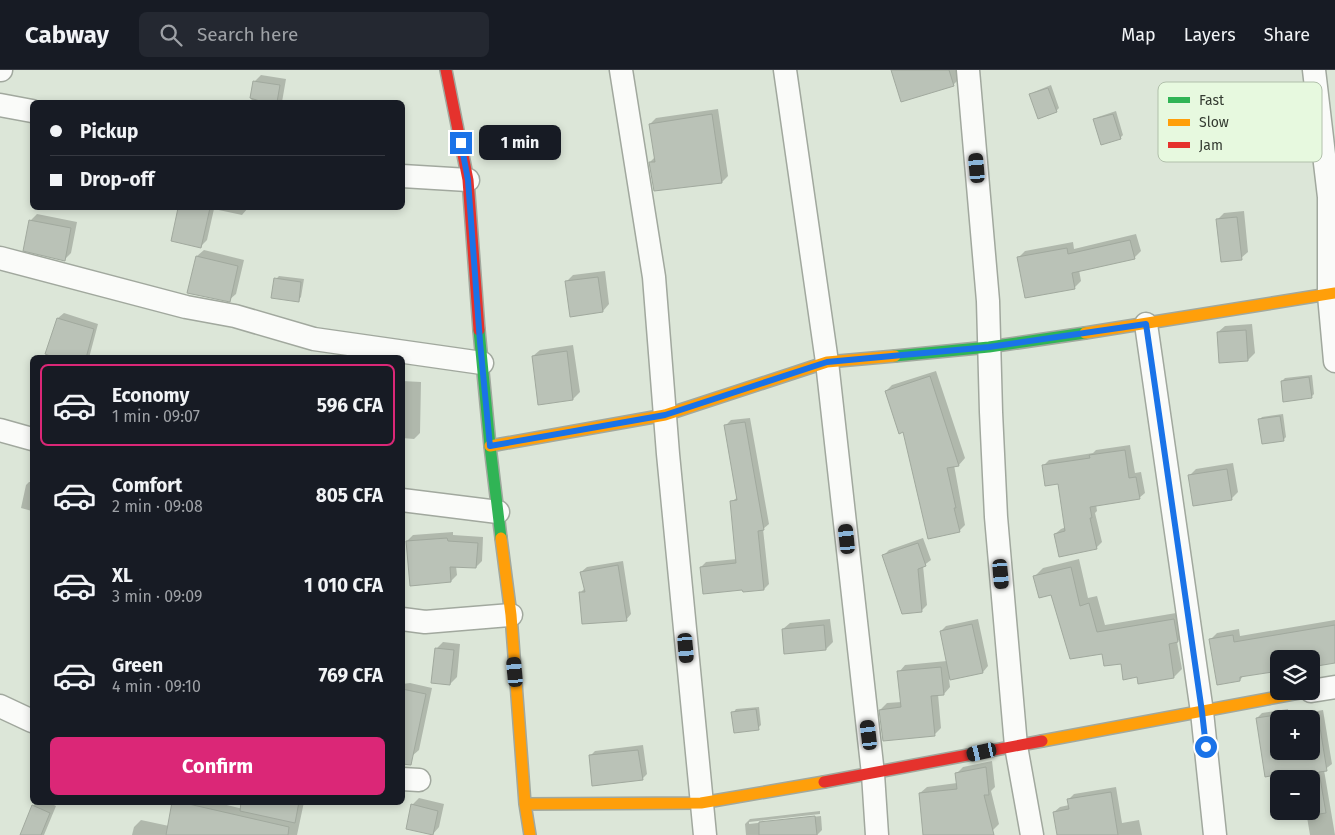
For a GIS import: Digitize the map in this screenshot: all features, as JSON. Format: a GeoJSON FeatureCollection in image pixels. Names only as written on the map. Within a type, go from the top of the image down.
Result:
{"type":"FeatureCollection","features":[{"type":"Feature","properties":{"kind":"street"},"geometry":{"type":"LineString","coordinates":[[446,70],[468,180],[482,363],[510,615],[530,835]]}},
{"type":"Feature","properties":{"kind":"street"},"geometry":{"type":"LineString","coordinates":[[621,70],[654,277],[700,802],[705,835]]}},
{"type":"Feature","properties":{"kind":"street"},"geometry":{"type":"LineString","coordinates":[[785,70],[827,362],[873,774],[877,835]]}},
{"type":"Feature","properties":{"kind":"street"},"geometry":{"type":"LineString","coordinates":[[968,70],[988,301],[996,517],[1016,746],[1032,835]]}},
{"type":"Feature","properties":{"kind":"street"},"geometry":{"type":"LineString","coordinates":[[0,105],[30,111]]}},
{"type":"Feature","properties":{"kind":"street"},"geometry":{"type":"LineString","coordinates":[[1322,138],[1329,198],[1335,361]]}},
{"type":"Feature","properties":{"kind":"street"},"geometry":{"type":"LineString","coordinates":[[405,176],[468,180]]}},
{"type":"Feature","properties":{"kind":"street"},"geometry":{"type":"LineString","coordinates":[[0,258],[186,307],[235,316],[314,339],[482,363]]}},
{"type":"Feature","properties":{"kind":"street"},"geometry":{"type":"LineString","coordinates":[[490,446],[665,415],[827,362],[989,347],[1332,294]]}},
{"type":"Feature","properties":{"kind":"street"},"geometry":{"type":"LineString","coordinates":[[1146,324],[1202,712],[1215,835]]}},
{"type":"Feature","properties":{"kind":"street"},"geometry":{"type":"LineString","coordinates":[[0,430],[30,438]]}},
{"type":"Feature","properties":{"kind":"street"},"geometry":{"type":"LineString","coordinates":[[405,500],[498,512]]}},
{"type":"Feature","properties":{"kind":"street"},"geometry":{"type":"LineString","coordinates":[[405,619],[425,622],[510,615]]}},
{"type":"Feature","properties":{"kind":"street"},"geometry":{"type":"LineString","coordinates":[[1320,689],[1335,686]]}},
{"type":"Feature","properties":{"kind":"street"},"geometry":{"type":"LineString","coordinates":[[526,804],[700,802],[873,774],[1270,699]]}},
{"type":"Feature","properties":{"kind":"street"},"geometry":{"type":"LineString","coordinates":[[0,706],[30,721]]}},
{"type":"Feature","properties":{"kind":"building"},"geometry":{"type":"Polygon","coordinates":[[[891,70],[949,70],[954,86],[901,102],[891,70]]]}},
{"type":"Feature","properties":{"kind":"building"},"geometry":{"type":"Polygon","coordinates":[[[253,81],[280,85],[277,100],[256,100],[250,98],[253,81]]]}},
{"type":"Feature","properties":{"kind":"building"},"geometry":{"type":"Polygon","coordinates":[[[1048,88],[1057,112],[1038,119],[1029,94],[1048,88]]]}},
{"type":"Feature","properties":{"kind":"building"},"geometry":{"type":"Polygon","coordinates":[[[712,114],[722,183],[654,191],[649,162],[655,162],[649,124],[712,114]]]}},
{"type":"Feature","properties":{"kind":"building"},"geometry":{"type":"Polygon","coordinates":[[[1113,114],[1121,139],[1101,145],[1093,119],[1113,114]]]}},
{"type":"Feature","properties":{"kind":"building"},"geometry":{"type":"Polygon","coordinates":[[[178,210],[210,210],[201,248],[171,241],[178,210]]]}},
{"type":"Feature","properties":{"kind":"building"},"geometry":{"type":"Polygon","coordinates":[[[1237,217],[1242,260],[1221,262],[1216,219],[1237,217]]]}},
{"type":"Feature","properties":{"kind":"building"},"geometry":{"type":"Polygon","coordinates":[[[29,220],[71,228],[65,261],[23,251],[29,220]]]}},
{"type":"Feature","properties":{"kind":"building"},"geometry":{"type":"Polygon","coordinates":[[[1130,240],[1135,259],[1072,273],[1075,289],[1025,298],[1017,257],[1067,248],[1068,254],[1130,240]]]}},
{"type":"Feature","properties":{"kind":"building"},"geometry":{"type":"Polygon","coordinates":[[[196,256],[238,266],[230,302],[187,293],[196,256]]]}},
{"type":"Feature","properties":{"kind":"building"},"geometry":{"type":"Polygon","coordinates":[[[598,277],[603,312],[570,317],[565,281],[598,277]]]}},
{"type":"Feature","properties":{"kind":"building"},"geometry":{"type":"Polygon","coordinates":[[[274,278],[301,282],[299,302],[271,298],[274,278]]]}},
{"type":"Feature","properties":{"kind":"building"},"geometry":{"type":"Polygon","coordinates":[[[57,318],[94,329],[87,355],[45,354],[57,318]]]}},
{"type":"Feature","properties":{"kind":"building"},"geometry":{"type":"Polygon","coordinates":[[[1246,330],[1248,361],[1219,363],[1217,332],[1246,330]]]}},
{"type":"Feature","properties":{"kind":"building"},"geometry":{"type":"Polygon","coordinates":[[[567,351],[573,400],[538,405],[532,356],[567,351]]]}},
{"type":"Feature","properties":{"kind":"building"},"geometry":{"type":"Polygon","coordinates":[[[930,376],[959,466],[947,468],[960,532],[928,539],[903,432],[899,434],[885,391],[930,376]]]}},
{"type":"Feature","properties":{"kind":"building"},"geometry":{"type":"Polygon","coordinates":[[[1309,377],[1312,398],[1283,402],[1281,381],[1309,377]]]}},
{"type":"Feature","properties":{"kind":"building"},"geometry":{"type":"Polygon","coordinates":[[[1280,416],[1284,441],[1262,444],[1258,419],[1280,416]]]}},
{"type":"Feature","properties":{"kind":"building"},"geometry":{"type":"Polygon","coordinates":[[[745,422],[764,530],[758,531],[764,590],[703,594],[700,567],[736,563],[730,501],[737,500],[724,425],[745,422]]]}},
{"type":"Feature","properties":{"kind":"building"},"geometry":{"type":"Polygon","coordinates":[[[1125,450],[1129,478],[1136,477],[1140,499],[1090,507],[1092,518],[1090,518],[1097,549],[1059,557],[1054,534],[1065,531],[1058,484],[1045,486],[1042,465],[1090,458],[1089,455],[1125,450]]]}},
{"type":"Feature","properties":{"kind":"building"},"geometry":{"type":"Polygon","coordinates":[[[1227,469],[1232,500],[1193,506],[1188,475],[1227,469]]]}},
{"type":"Feature","properties":{"kind":"building"},"geometry":{"type":"Polygon","coordinates":[[[447,538],[448,541],[478,543],[476,568],[450,567],[451,582],[410,586],[406,541],[447,538]]]}},
{"type":"Feature","properties":{"kind":"building"},"geometry":{"type":"Polygon","coordinates":[[[918,543],[926,566],[918,569],[922,612],[902,614],[882,555],[918,543]]]}},
{"type":"Feature","properties":{"kind":"building"},"geometry":{"type":"Polygon","coordinates":[[[618,565],[627,621],[582,624],[579,592],[585,592],[580,572],[618,565]]]}},
{"type":"Feature","properties":{"kind":"building"},"geometry":{"type":"Polygon","coordinates":[[[1071,567],[1080,606],[1089,603],[1097,632],[1174,619],[1178,642],[1169,644],[1174,678],[1138,684],[1137,677],[1123,680],[1121,664],[1104,666],[1102,654],[1070,659],[1051,595],[1039,598],[1033,576],[1071,567]]]}},
{"type":"Feature","properties":{"kind":"building"},"geometry":{"type":"Polygon","coordinates":[[[972,624],[983,673],[950,680],[940,631],[972,624]]]}},
{"type":"Feature","properties":{"kind":"building"},"geometry":{"type":"Polygon","coordinates":[[[824,625],[826,650],[784,654],[782,629],[824,625]]]}},
{"type":"Feature","properties":{"kind":"building"},"geometry":{"type":"Polygon","coordinates":[[[1335,625],[1335,663],[1320,666],[1320,650],[1270,650],[1270,672],[1240,677],[1240,681],[1217,685],[1209,639],[1233,635],[1234,642],[1335,625]]]}},
{"type":"Feature","properties":{"kind":"building"},"geometry":{"type":"Polygon","coordinates":[[[435,648],[454,650],[450,685],[431,683],[435,648]]]}},
{"type":"Feature","properties":{"kind":"building"},"geometry":{"type":"Polygon","coordinates":[[[941,667],[944,695],[931,696],[935,736],[883,741],[879,710],[901,707],[897,671],[941,667]]]}},
{"type":"Feature","properties":{"kind":"building"},"geometry":{"type":"Polygon","coordinates":[[[405,690],[426,694],[411,765],[405,764],[405,690]]]}},
{"type":"Feature","properties":{"kind":"building"},"geometry":{"type":"Polygon","coordinates":[[[756,709],[759,730],[734,733],[731,712],[756,709]]]}},
{"type":"Feature","properties":{"kind":"building"},"geometry":{"type":"Polygon","coordinates":[[[1270,716],[1270,760],[1320,760],[1320,727],[1327,771],[1270,770],[1270,776],[1265,777],[1256,718],[1270,716]]]}},
{"type":"Feature","properties":{"kind":"building"},"geometry":{"type":"Polygon","coordinates":[[[638,750],[643,780],[592,786],[589,755],[638,750]]]}},
{"type":"Feature","properties":{"kind":"building"},"geometry":{"type":"Polygon","coordinates":[[[986,767],[989,795],[984,795],[994,835],[923,835],[919,793],[957,789],[955,773],[986,767]]]}},
{"type":"Feature","properties":{"kind":"building"},"geometry":{"type":"Polygon","coordinates":[[[1320,778],[1326,813],[1320,814],[1320,778]]]}},
{"type":"Feature","properties":{"kind":"building"},"geometry":{"type":"Polygon","coordinates":[[[1111,792],[1118,835],[1057,835],[1053,812],[1069,809],[1067,799],[1111,792]]]}},
{"type":"Feature","properties":{"kind":"building"},"geometry":{"type":"Polygon","coordinates":[[[411,804],[438,811],[433,835],[406,829],[411,804]]]}},
{"type":"Feature","properties":{"kind":"building"},"geometry":{"type":"Polygon","coordinates":[[[32,805],[50,813],[41,835],[20,835],[32,805]]]}},
{"type":"Feature","properties":{"kind":"building"},"geometry":{"type":"Polygon","coordinates":[[[171,805],[193,805],[289,827],[288,835],[166,835],[171,805]]]}},
{"type":"Feature","properties":{"kind":"building"},"geometry":{"type":"Polygon","coordinates":[[[241,805],[298,805],[295,823],[240,811],[241,805]]]}},
{"type":"Feature","properties":{"kind":"building"},"geometry":{"type":"Polygon","coordinates":[[[815,816],[817,835],[759,835],[759,822],[815,816]]]}},
{"type":"Feature","properties":{"kind":"traffic: fast"},"geometry":{"type":"LineString","coordinates":[[479,330],[501,538]]}},
{"type":"Feature","properties":{"kind":"traffic: fast"},"geometry":{"type":"LineString","coordinates":[[895,356],[989,347],[1085,333]]}},
{"type":"Feature","properties":{"kind":"traffic: slow"},"geometry":{"type":"LineString","coordinates":[[1085,333],[1335,293]]}},
{"type":"Feature","properties":{"kind":"traffic: slow"},"geometry":{"type":"LineString","coordinates":[[490,446],[665,415],[827,362],[895,356]]}},
{"type":"Feature","properties":{"kind":"traffic: slow"},"geometry":{"type":"LineString","coordinates":[[501,538],[511,615],[525,804],[530,835]]}},
{"type":"Feature","properties":{"kind":"traffic: slow"},"geometry":{"type":"LineString","coordinates":[[1042,741],[1270,698]]}},
{"type":"Feature","properties":{"kind":"traffic: slow"},"geometry":{"type":"LineString","coordinates":[[525,804],[701,803],[824,782]]}},
{"type":"Feature","properties":{"kind":"traffic: jam"},"geometry":{"type":"LineString","coordinates":[[446,70],[468,180],[479,330]]}},
{"type":"Feature","properties":{"kind":"traffic: jam"},"geometry":{"type":"LineString","coordinates":[[824,782],[1042,741]]}},
{"type":"Feature","properties":{"kind":"route"},"geometry":{"type":"LineString","coordinates":[[461,143],[468,180],[490,446],[665,415],[827,362],[989,347],[1146,324],[1206,747]]}}]}
